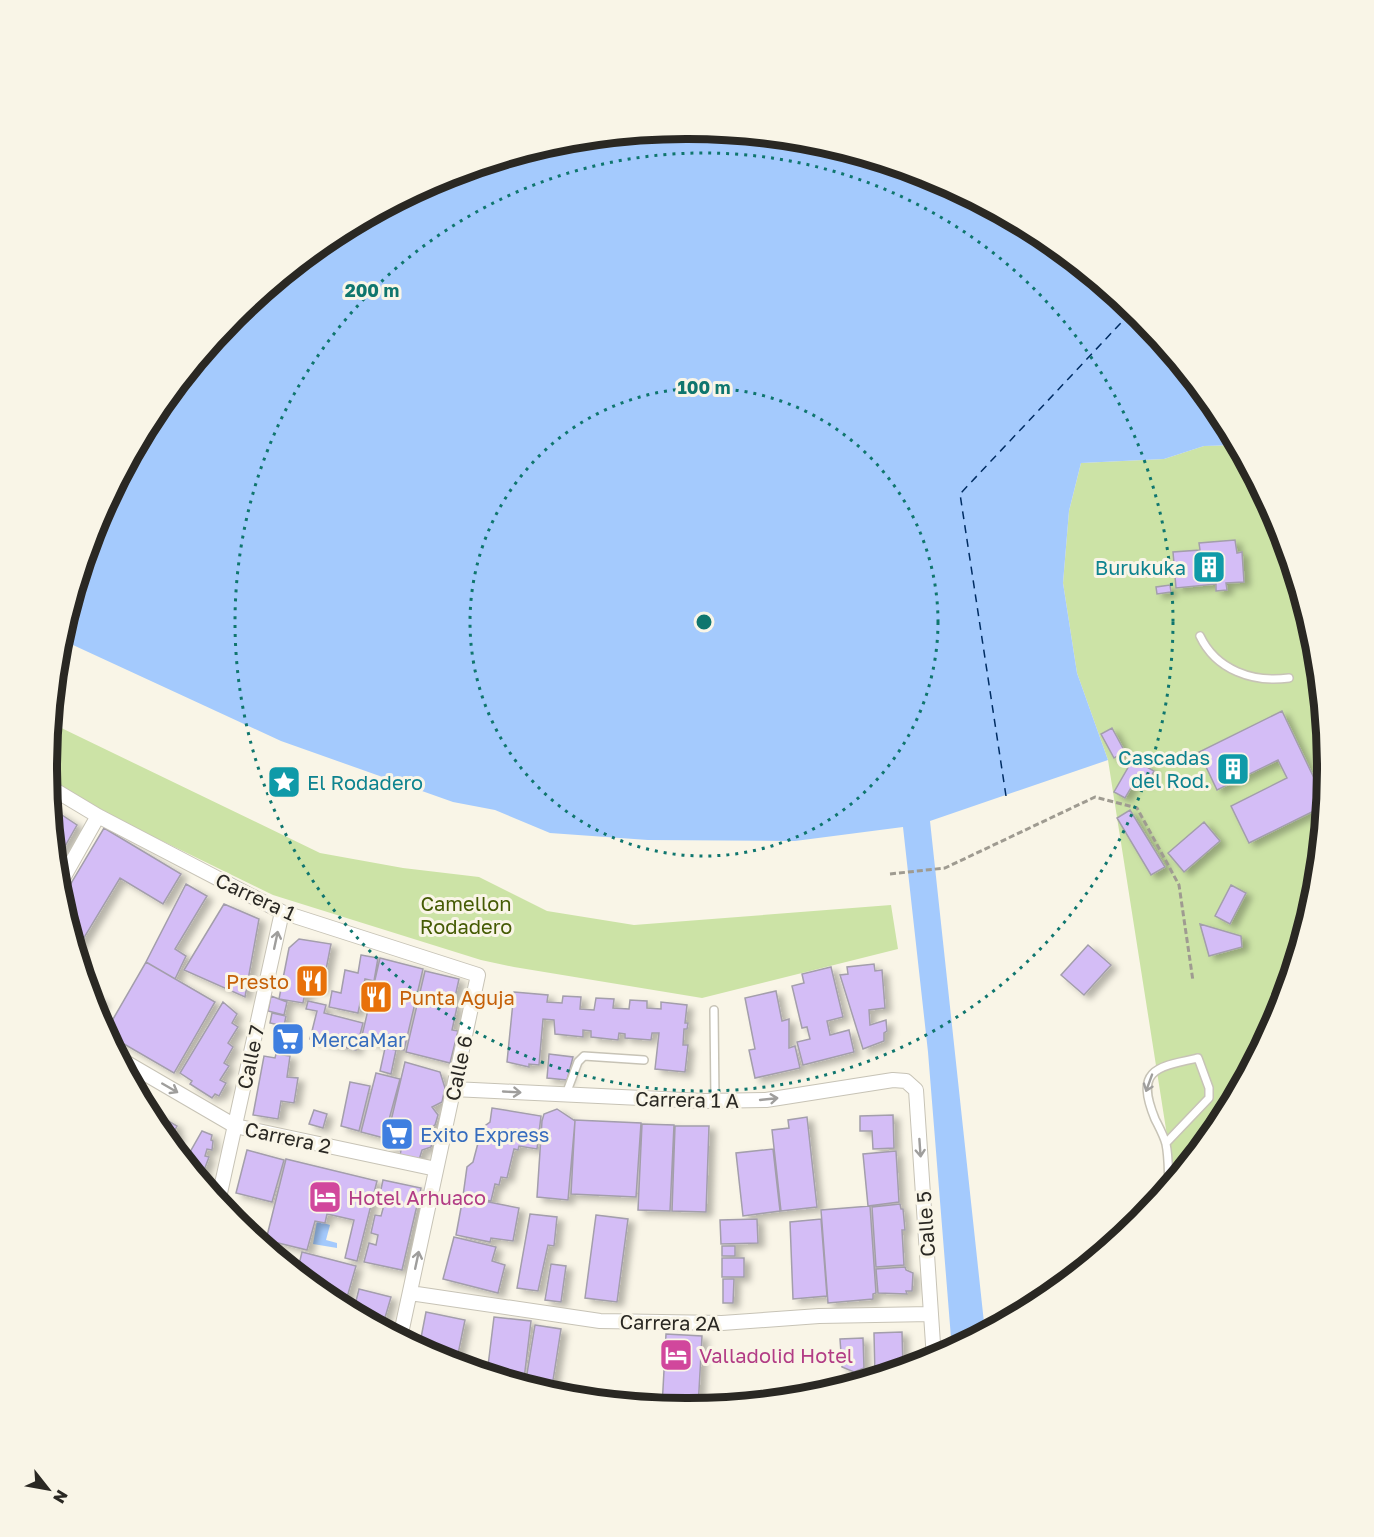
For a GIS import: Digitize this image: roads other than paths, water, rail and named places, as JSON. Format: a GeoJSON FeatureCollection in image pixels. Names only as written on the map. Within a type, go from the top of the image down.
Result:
{"type":"FeatureCollection","features":[{"type":"Feature","properties":{"kind":"street","name":"Carrera 1"},"geometry":{"type":"LineString","coordinates":[[58,792],[98,816],[282,912],[478,975]]}},
{"type":"Feature","properties":{"kind":"street"},"geometry":{"type":"LineString","coordinates":[[66,873],[98,816]]}},
{"type":"Feature","properties":{"kind":"street","name":"Calle 7"},"geometry":{"type":"LineString","coordinates":[[220,1192],[282,912]]}},
{"type":"Feature","properties":{"kind":"street","name":"Calle 6"},"geometry":{"type":"LineString","coordinates":[[402,1330],[478,975]]}},
{"type":"Feature","properties":{"kind":"street","name":"Carrera 2"},"geometry":{"type":"LineString","coordinates":[[132,1066],[235,1126],[436,1169]]}},
{"type":"Feature","properties":{"kind":"street","name":"Carrera 1 A"},"geometry":{"type":"LineString","coordinates":[[453,1089],[715,1100],[766,1100],[892,1080],[906,1081],[916,1090]]}},
{"type":"Feature","properties":{"kind":"street","name":"Calle 5"},"geometry":{"type":"LineString","coordinates":[[916,1090],[933,1349]]}},
{"type":"Feature","properties":{"kind":"street","name":"Carrera 2A"},"geometry":{"type":"LineString","coordinates":[[410,1293],[600,1321],[722,1323],[819,1316],[931,1314]]}},
{"type":"Feature","properties":{"kind":"lane"},"geometry":{"type":"LineString","coordinates":[[1200,636],[1207,652],[1235,671],[1267,681],[1289,678]]}},
{"type":"Feature","properties":{"kind":"lane"},"geometry":{"type":"LineString","coordinates":[[714,1010],[715,1100]]}},
{"type":"Feature","properties":{"kind":"lane"},"geometry":{"type":"LineString","coordinates":[[566,1094],[578,1062],[584,1056],[644,1060]]}},
{"type":"Feature","properties":{"kind":"lane"},"geometry":{"type":"LineString","coordinates":[[1166,1143],[1209,1098],[1209,1088],[1198,1058],[1163,1066],[1152,1074],[1147,1083],[1146,1097],[1166,1143],[1168,1175]]}},
{"type":"Feature","properties":{"kind":"water"},"geometry":{"type":"Polygon","coordinates":[[[687,139],[769,144],[850,160],[890,172],[966,203],[1037,245],[1071,269],[1132,323],[1161,353],[1211,418],[1228,445],[1204,446],[1164,459],[1081,463],[1069,511],[1063,583],[1077,673],[1108,760],[930,821],[984,1324],[951,1341],[928,1052],[903,827],[795,841],[648,840],[550,833],[495,810],[453,802],[281,741],[70,643],[90,566],[105,527],[141,453],[187,385],[242,323],[303,269],[372,223],[408,203],[484,172],[524,160],[605,144],[687,139]]]}},
{"type":"Feature","properties":{"kind":"water"},"geometry":{"type":"Polygon","coordinates":[[[317,1221],[330,1225],[326,1240],[337,1243],[337,1248],[313,1244],[317,1221]]]}},
{"type":"Feature","properties":{"kind":"place","name":"Burukuka"},"geometry":{"type":"Point","coordinates":[1209,567]}},
{"type":"Feature","properties":{"kind":"place","name":"Cascadas del Rod."},"geometry":{"type":"Point","coordinates":[1233,769]}},
{"type":"Feature","properties":{"kind":"place","name":"El Rodadero"},"geometry":{"type":"Point","coordinates":[284,782]}},
{"type":"Feature","properties":{"kind":"place","name":"Presto"},"geometry":{"type":"Point","coordinates":[312,981]}},
{"type":"Feature","properties":{"kind":"place","name":"Punta Aguja"},"geometry":{"type":"Point","coordinates":[376,997]}},
{"type":"Feature","properties":{"kind":"place","name":"MercaMar"},"geometry":{"type":"Point","coordinates":[288,1039]}},
{"type":"Feature","properties":{"kind":"place","name":"Exito Express"},"geometry":{"type":"Point","coordinates":[397,1134]}},
{"type":"Feature","properties":{"kind":"place","name":"Hotel Arhuaco"},"geometry":{"type":"Point","coordinates":[325,1197]}},
{"type":"Feature","properties":{"kind":"place","name":"Valladolid Hotel"},"geometry":{"type":"Point","coordinates":[676,1355]}},
{"type":"Feature","properties":{"kind":"park label","name":"Camellon Rodadero"},"geometry":{"type":"Point","coordinates":[466,914]}}]}
